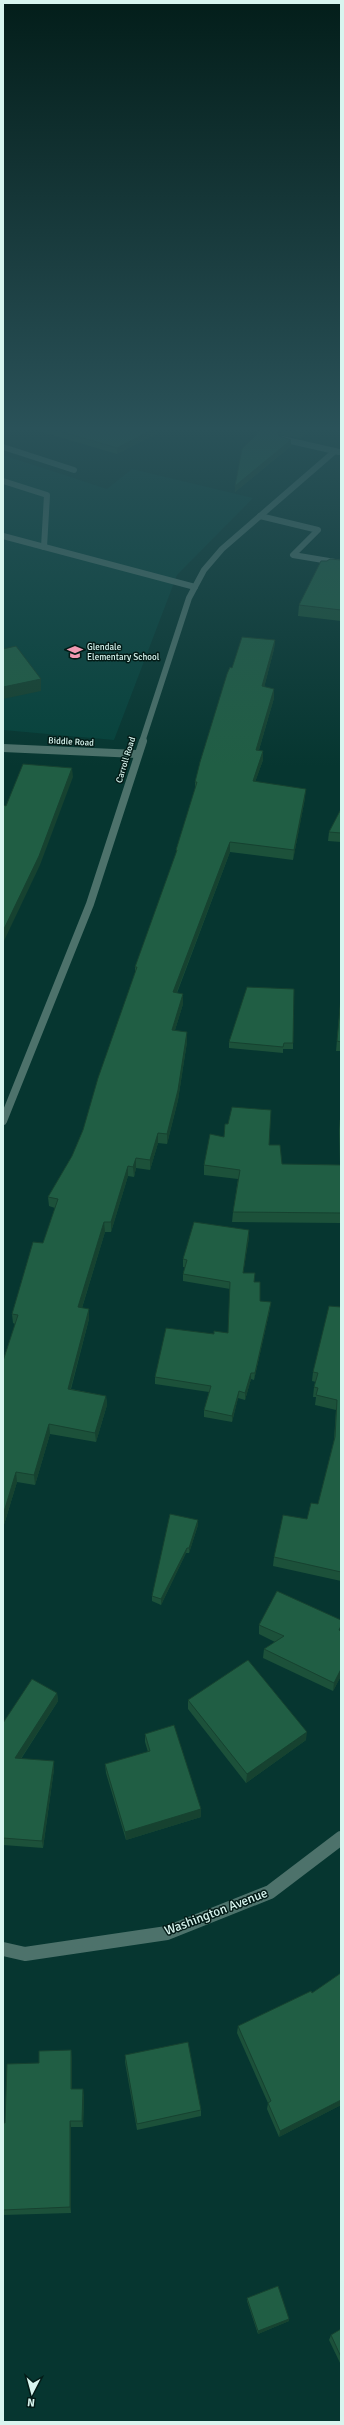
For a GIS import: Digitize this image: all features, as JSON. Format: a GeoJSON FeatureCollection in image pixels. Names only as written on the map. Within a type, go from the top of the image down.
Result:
{"type":"FeatureCollection","features":[{"type":"Feature","properties":{"kind":"street"},"geometry":{"type":"LineString","coordinates":[[19,540],[195,587]]}},
{"type":"Feature","properties":{"kind":"street"},"geometry":{"type":"LineString","coordinates":[[44,540],[44,547]]}},
{"type":"Feature","properties":{"kind":"street","name":"Carroll Road"},"geometry":{"type":"LineString","coordinates":[[3,1121],[90,904],[122,809],[137,754],[172,655],[189,598],[204,570],[222,549],[232,540]]}},
{"type":"Feature","properties":{"kind":"street"},"geometry":{"type":"LineString","coordinates":[[308,540],[293,555],[341,563]]}},
{"type":"Feature","properties":{"kind":"street","name":"Biddle Road"},"geometry":{"type":"LineString","coordinates":[[3,748],[137,754]]}},
{"type":"Feature","properties":{"kind":"street","name":"Washington Avenue"},"geometry":{"type":"LineString","coordinates":[[3,1949],[26,1954],[167,1934],[270,1892],[341,1838]]}},
{"type":"Feature","properties":{"kind":"shaded area","name":"Glendale Elementary School"},"geometry":{"type":"Polygon","coordinates":[[[3,540],[211,540],[177,575],[114,740],[3,730],[3,540]]]}},
{"type":"Feature","properties":{"kind":"building"},"geometry":{"type":"Polygon","coordinates":[[[330,559],[341,560],[341,610],[299,605],[321,561],[327,561],[330,559]]]}},
{"type":"Feature","properties":{"kind":"building"},"geometry":{"type":"Polygon","coordinates":[[[242,637],[275,640],[262,686],[274,689],[256,750],[263,751],[253,781],[306,789],[294,850],[230,842],[173,992],[183,994],[172,1030],[187,1032],[178,1090],[167,1134],[158,1133],[150,1160],[136,1158],[133,1167],[128,1166],[111,1222],[104,1222],[78,1307],[89,1309],[68,1389],[106,1396],[95,1433],[49,1424],[34,1475],[16,1472],[3,1515],[3,1361],[18,1315],[12,1314],[33,1242],[43,1243],[58,1199],[48,1197],[72,1156],[83,1130],[98,1078],[137,967],[135,967],[177,850],[197,782],[195,782],[200,762],[227,674],[230,667],[232,668],[242,637]]]}},
{"type":"Feature","properties":{"kind":"building"},"geometry":{"type":"Polygon","coordinates":[[[16,646],[41,679],[3,687],[3,649],[16,646]]]}},
{"type":"Feature","properties":{"kind":"building"},"geometry":{"type":"Polygon","coordinates":[[[23,764],[72,768],[39,856],[3,931],[3,805],[6,806],[23,764]]]}},
{"type":"Feature","properties":{"kind":"building"},"geometry":{"type":"Polygon","coordinates":[[[341,809],[341,833],[329,832],[341,809]]]}},
{"type":"Feature","properties":{"kind":"building"},"geometry":{"type":"Polygon","coordinates":[[[247,987],[294,989],[293,1043],[284,1043],[283,1047],[229,1042],[247,987]]]}},
{"type":"Feature","properties":{"kind":"building"},"geometry":{"type":"Polygon","coordinates":[[[341,997],[341,1042],[337,1041],[341,997]]]}},
{"type":"Feature","properties":{"kind":"building"},"geometry":{"type":"Polygon","coordinates":[[[232,1107],[271,1110],[269,1145],[280,1145],[282,1164],[341,1165],[341,1213],[233,1212],[240,1170],[204,1165],[210,1134],[224,1137],[225,1124],[228,1124],[232,1107]]]}},
{"type":"Feature","properties":{"kind":"building"},"geometry":{"type":"Polygon","coordinates":[[[340,1120],[341,1120],[341,1146],[340,1120]]]}},
{"type":"Feature","properties":{"kind":"building"},"geometry":{"type":"Polygon","coordinates":[[[194,1222],[249,1230],[243,1273],[255,1273],[254,1282],[260,1282],[260,1301],[271,1302],[255,1373],[251,1373],[245,1393],[239,1391],[232,1416],[204,1410],[211,1386],[155,1377],[166,1328],[214,1334],[214,1331],[228,1333],[230,1282],[183,1274],[187,1260],[183,1259],[194,1222]]]}},
{"type":"Feature","properties":{"kind":"building"},"geometry":{"type":"Polygon","coordinates":[[[329,1306],[341,1307],[341,1572],[274,1557],[283,1515],[307,1519],[311,1503],[318,1504],[335,1437],[337,1400],[316,1395],[318,1388],[314,1387],[318,1373],[313,1372],[329,1306]]]}},
{"type":"Feature","properties":{"kind":"building"},"geometry":{"type":"Polygon","coordinates":[[[170,1514],[198,1520],[189,1548],[187,1548],[161,1599],[152,1596],[170,1514]]]}},
{"type":"Feature","properties":{"kind":"building"},"geometry":{"type":"Polygon","coordinates":[[[277,1591],[341,1620],[339,1630],[341,1631],[341,1669],[334,1683],[264,1649],[284,1636],[259,1625],[277,1591]]]}},
{"type":"Feature","properties":{"kind":"building"},"geometry":{"type":"Polygon","coordinates":[[[248,1660],[307,1732],[247,1774],[188,1700],[248,1660]]]}},
{"type":"Feature","properties":{"kind":"building"},"geometry":{"type":"Polygon","coordinates":[[[32,1679],[57,1693],[15,1758],[54,1761],[42,1841],[3,1838],[3,1723],[32,1679]]]}},
{"type":"Feature","properties":{"kind":"building"},"geometry":{"type":"Polygon","coordinates":[[[174,1725],[201,1809],[125,1832],[105,1764],[150,1751],[145,1734],[174,1725]]]}},
{"type":"Feature","properties":{"kind":"building"},"geometry":{"type":"Polygon","coordinates":[[[341,1973],[341,2100],[280,2131],[268,2103],[271,2101],[238,2026],[311,1991],[312,1993],[341,1973]]]}},
{"type":"Feature","properties":{"kind":"building"},"geometry":{"type":"Polygon","coordinates":[[[188,2042],[201,2110],[137,2124],[125,2055],[188,2042]]]}},
{"type":"Feature","properties":{"kind":"building"},"geometry":{"type":"Polygon","coordinates":[[[71,2050],[71,2089],[83,2089],[82,2121],[70,2121],[70,2207],[3,2210],[3,2123],[5,2123],[7,2064],[39,2063],[39,2051],[71,2050]]]}},
{"type":"Feature","properties":{"kind":"building"},"geometry":{"type":"Polygon","coordinates":[[[278,2286],[289,2319],[258,2331],[247,2298],[278,2286]]]}},
{"type":"Feature","properties":{"kind":"building"},"geometry":{"type":"Polygon","coordinates":[[[341,2329],[341,2357],[331,2335],[341,2329]]]}},
{"type":"Feature","properties":{"kind":"place","name":"Glendale Elementary School"},"geometry":{"type":"Point","coordinates":[75,652]}}]}
